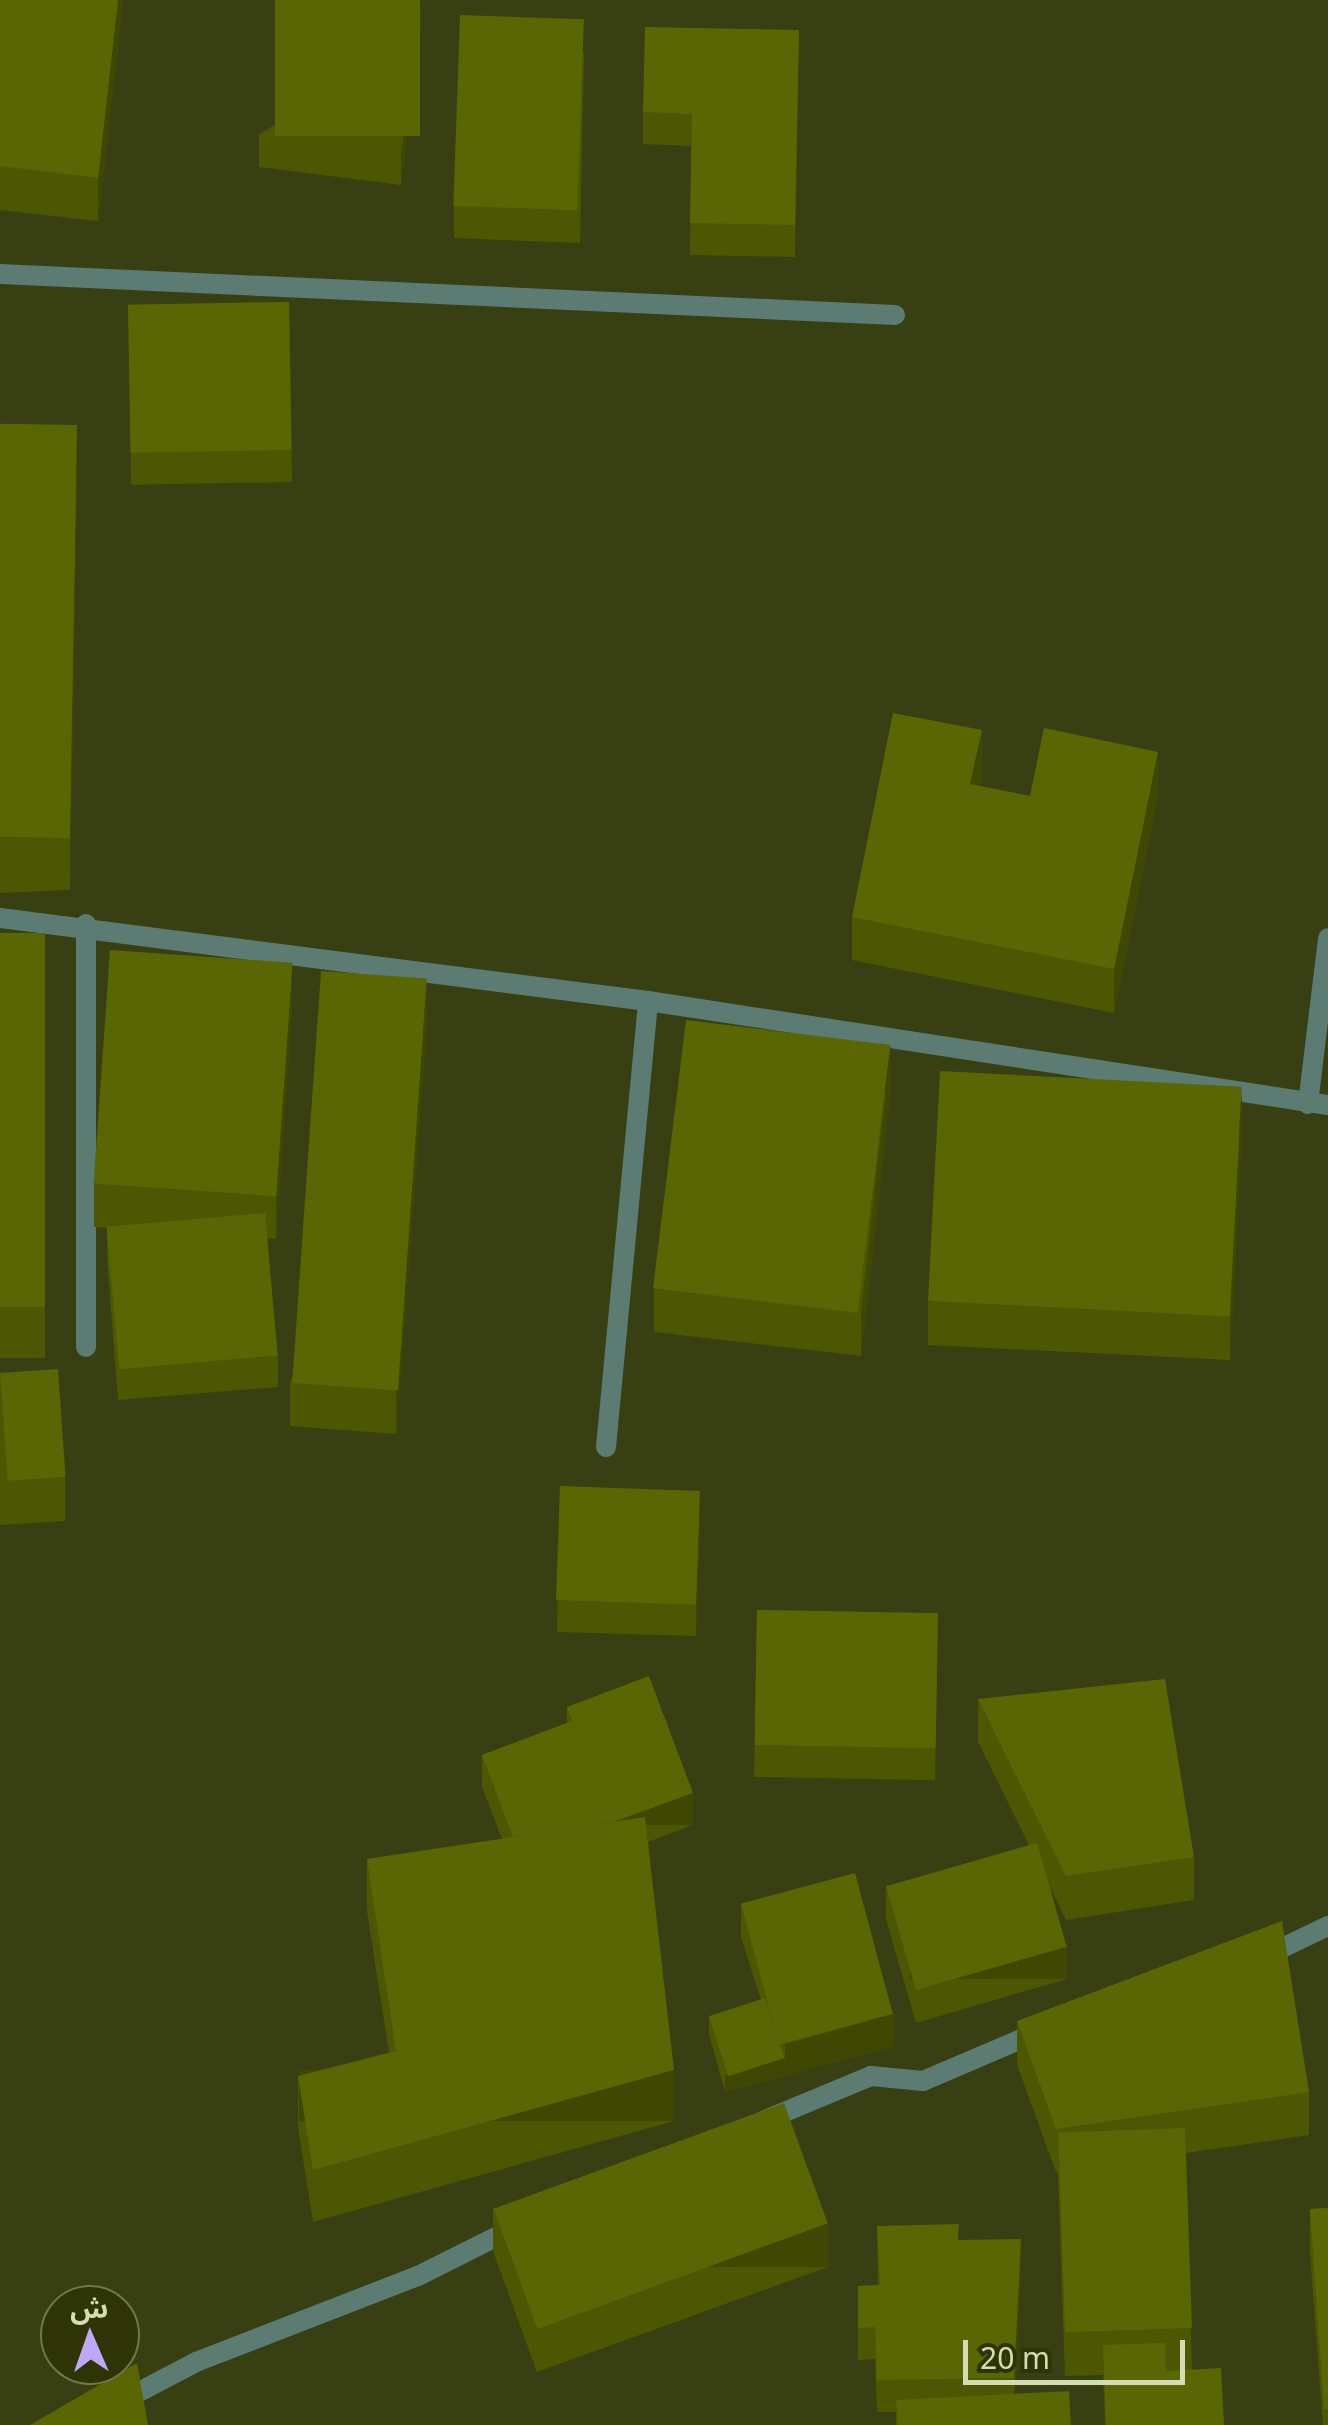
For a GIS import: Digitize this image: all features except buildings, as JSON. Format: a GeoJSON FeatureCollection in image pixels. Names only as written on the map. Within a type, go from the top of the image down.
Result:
{"type":"FeatureCollection","features":[{"type":"Feature","properties":{"kind":"street"},"geometry":{"type":"LineString","coordinates":[[0,274],[895,314]]}},
{"type":"Feature","properties":{"kind":"street"},"geometry":{"type":"LineString","coordinates":[[0,918],[86,924],[648,1001],[1318,1104],[1328,938]]}},
{"type":"Feature","properties":{"kind":"street"},"geometry":{"type":"LineString","coordinates":[[86,924],[86,1347]]}},
{"type":"Feature","properties":{"kind":"street"},"geometry":{"type":"LineString","coordinates":[[606,1448],[648,1001]]}},
{"type":"Feature","properties":{"kind":"street"},"geometry":{"type":"LineString","coordinates":[[1242,1962],[1328,1926]]}},
{"type":"Feature","properties":{"kind":"street"},"geometry":{"type":"LineString","coordinates":[[731,2134],[871,2076],[937,2076],[1070,2018]]}},
{"type":"Feature","properties":{"kind":"street"},"geometry":{"type":"LineString","coordinates":[[76,2425],[196,2362],[418,2276],[538,2216]]}}]}
